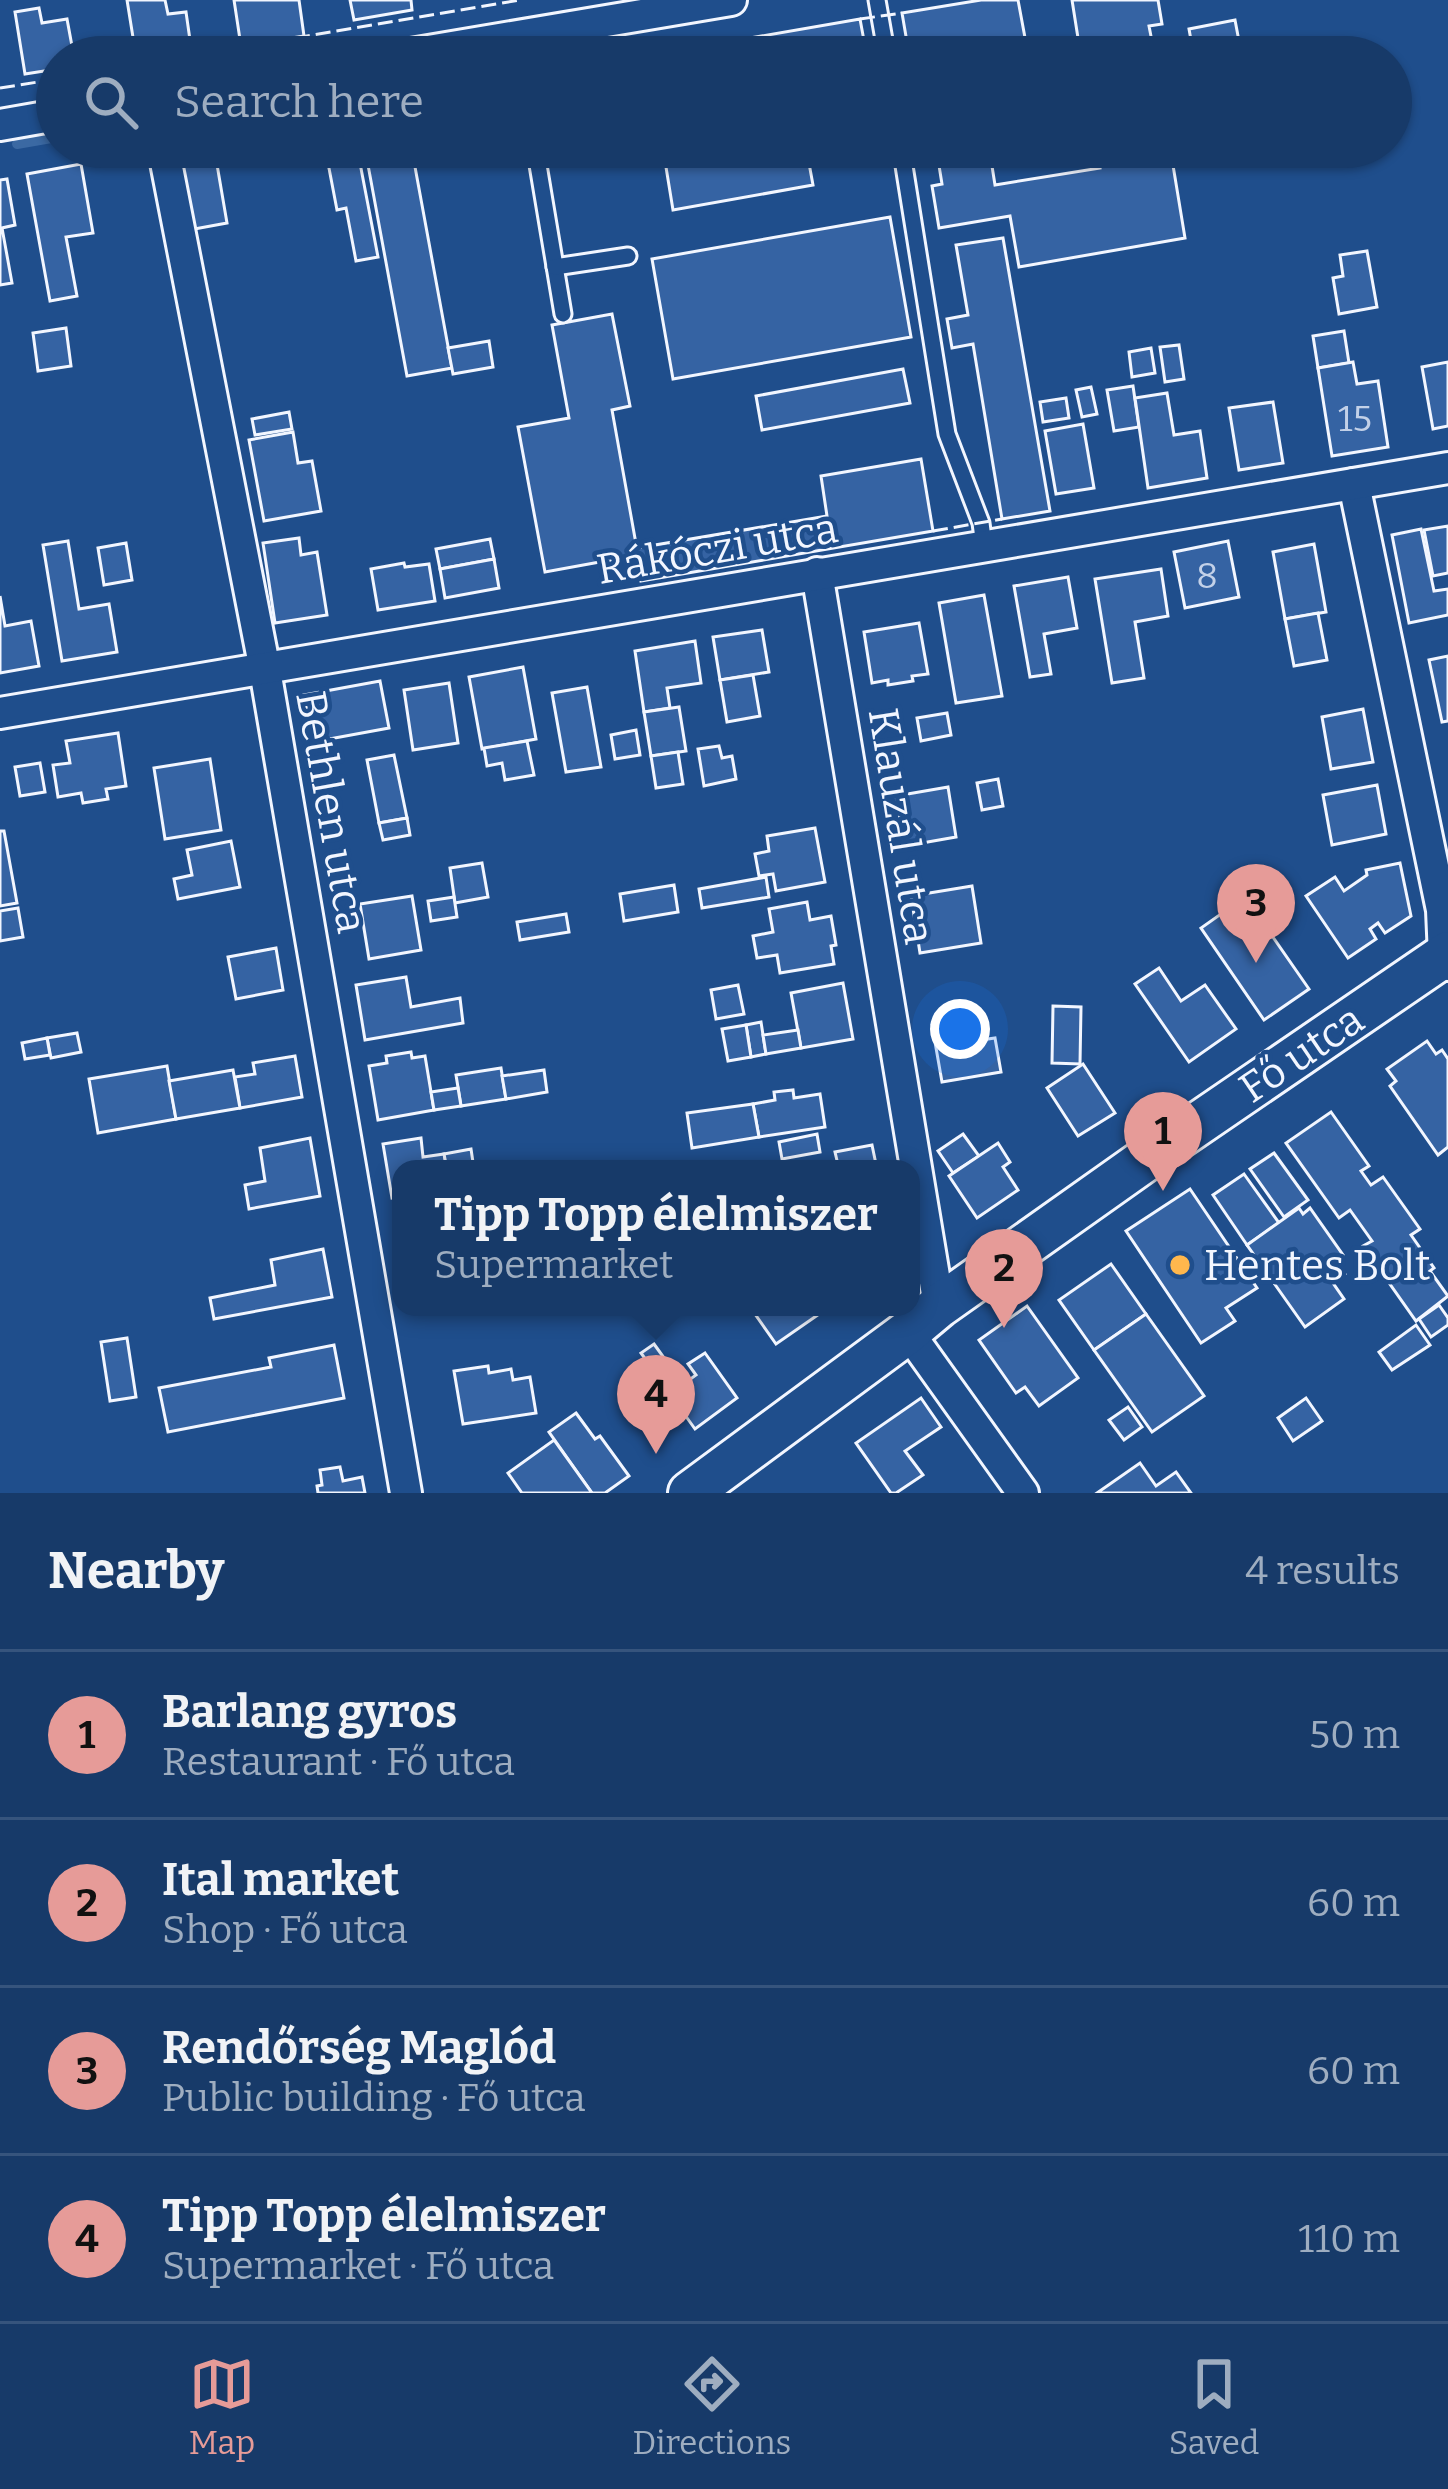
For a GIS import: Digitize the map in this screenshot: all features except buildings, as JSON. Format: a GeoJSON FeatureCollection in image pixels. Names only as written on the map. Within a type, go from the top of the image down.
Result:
{"type":"FeatureCollection","features":[{"type":"Feature","properties":{"kind":"main road","name":"Fő utca"},"geometry":{"type":"LineString","coordinates":[[690,1493],[1148,1158],[1447,958]]}},
{"type":"Feature","properties":{"kind":"street"},"geometry":{"type":"LineString","coordinates":[[563,36],[722,1]]}},
{"type":"Feature","properties":{"kind":"street"},"geometry":{"type":"LineString","coordinates":[[0,124],[36,118]]}},
{"type":"Feature","properties":{"kind":"street","name":"Bethlen utca"},"geometry":{"type":"LineString","coordinates":[[167,168],[265,670],[406,1493]]}},
{"type":"Feature","properties":{"kind":"street","name":"Rákóczi utca"},"geometry":{"type":"LineString","coordinates":[[0,713],[1448,468]]}},
{"type":"Feature","properties":{"kind":"street"},"geometry":{"type":"LineString","coordinates":[[1354,484],[1442,910],[1447,958]]}},
{"type":"Feature","properties":{"kind":"street","name":"Klauzál utca"},"geometry":{"type":"LineString","coordinates":[[817,573],[901,1160]]}},
{"type":"Feature","properties":{"kind":"street","name":"Klauzál utca"},"geometry":{"type":"LineString","coordinates":[[920,1291],[924,1319]]}},
{"type":"Feature","properties":{"kind":"street"},"geometry":{"type":"LineString","coordinates":[[924,1319],[1023,1493]]}},
{"type":"Feature","properties":{"kind":"lane"},"geometry":{"type":"LineString","coordinates":[[877,0],[883,36]]}},
{"type":"Feature","properties":{"kind":"lane"},"geometry":{"type":"LineString","coordinates":[[538,168],[563,314]]}},
{"type":"Feature","properties":{"kind":"lane"},"geometry":{"type":"LineString","coordinates":[[904,168],[947,434],[981,523],[984,545]]}},
{"type":"Feature","properties":{"kind":"lane"},"geometry":{"type":"LineString","coordinates":[[555,267],[628,256]]}},
{"type":"Feature","properties":{"kind":"waterway"},"geometry":{"type":"LineString","coordinates":[[17,144],[36,141]]}},
{"type":"Feature","properties":{"kind":"fence"},"geometry":{"type":"LineString","coordinates":[[307,36],[520,0]]}},
{"type":"Feature","properties":{"kind":"fence"},"geometry":{"type":"LineString","coordinates":[[860,19],[902,13]]}},
{"type":"Feature","properties":{"kind":"fence"},"geometry":{"type":"LineString","coordinates":[[0,88],[36,82]]}},
{"type":"Feature","properties":{"kind":"fence"},"geometry":{"type":"LineString","coordinates":[[933,531],[1002,519]]}},
{"type":"Feature","properties":{"kind":"place","name":"Rendőrség Maglód"},"geometry":{"type":"Point","coordinates":[1256,963]}},
{"type":"Feature","properties":{"kind":"place","name":"Barlang gyros"},"geometry":{"type":"Point","coordinates":[1163,1191]}},
{"type":"Feature","properties":{"kind":"place","name":"Hentes Bolt"},"geometry":{"type":"Point","coordinates":[1180,1265]}},
{"type":"Feature","properties":{"kind":"place","name":"Ital market"},"geometry":{"type":"Point","coordinates":[1004,1328]}},
{"type":"Feature","properties":{"kind":"place","name":"Tipp Topp élelmiszer"},"geometry":{"type":"Point","coordinates":[656,1454]}}]}
